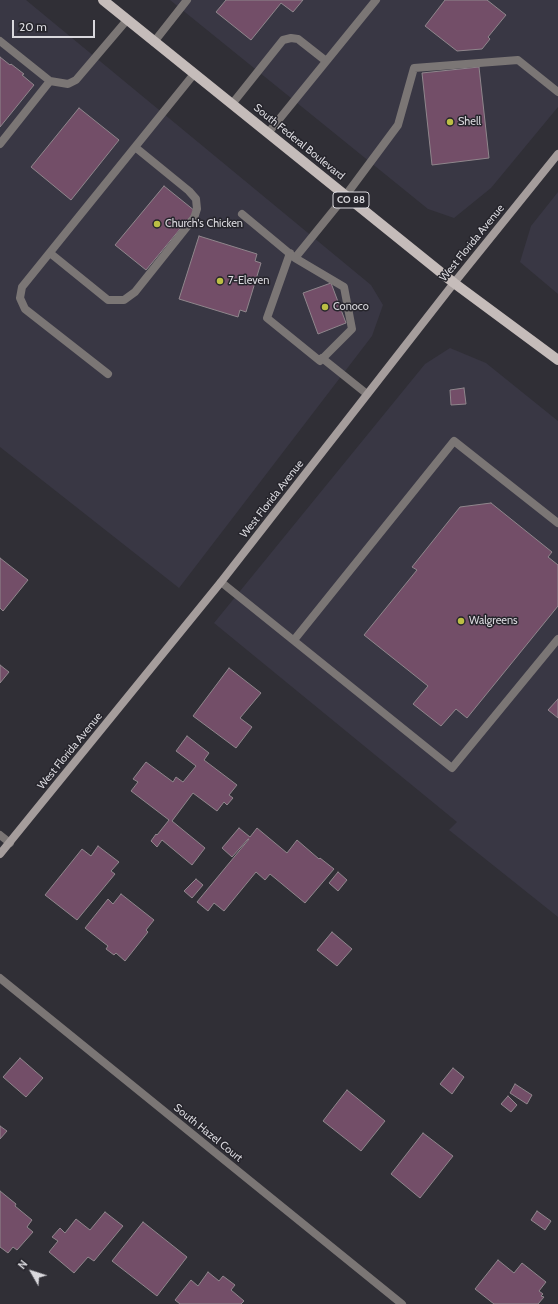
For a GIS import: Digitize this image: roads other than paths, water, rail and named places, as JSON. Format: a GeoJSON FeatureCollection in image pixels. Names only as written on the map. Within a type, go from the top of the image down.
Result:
{"type":"FeatureCollection","features":[{"type":"Feature","properties":{"kind":"main road","name":"South Federal Boulevard"},"geometry":{"type":"LineString","coordinates":[[102,0],[454,282],[558,360]]}},
{"type":"Feature","properties":{"kind":"street"},"geometry":{"type":"LineString","coordinates":[[154,42],[187,0]]}},
{"type":"Feature","properties":{"kind":"street"},"geometry":{"type":"LineString","coordinates":[[268,133],[376,0]]}},
{"type":"Feature","properties":{"kind":"street"},"geometry":{"type":"LineString","coordinates":[[0,41],[50,81],[68,84],[76,80],[127,20]]}},
{"type":"Feature","properties":{"kind":"street"},"geometry":{"type":"LineString","coordinates":[[232,104],[283,40],[291,38],[298,39],[326,61]]}},
{"type":"Feature","properties":{"kind":"street"},"geometry":{"type":"LineString","coordinates":[[242,214],[293,255],[344,287],[352,329],[320,361],[268,318],[293,255],[346,195],[398,125],[414,68],[518,60],[558,92]]}},
{"type":"Feature","properties":{"kind":"street"},"geometry":{"type":"LineString","coordinates":[[108,374],[25,309],[20,298],[22,287],[194,74]]}},
{"type":"Feature","properties":{"kind":"street"},"geometry":{"type":"LineString","coordinates":[[0,144],[50,81]]}},
{"type":"Feature","properties":{"kind":"street"},"geometry":{"type":"LineString","coordinates":[[50,253],[108,300],[124,300],[135,292],[194,218],[197,209],[196,199],[189,191],[135,147]]}},
{"type":"Feature","properties":{"kind":"street","name":"West Florida Avenue"},"geometry":{"type":"LineString","coordinates":[[0,854],[222,582],[454,282],[558,154]]}},
{"type":"Feature","properties":{"kind":"street"},"geometry":{"type":"LineString","coordinates":[[322,358],[367,394]]}},
{"type":"Feature","properties":{"kind":"street"},"geometry":{"type":"LineString","coordinates":[[294,640],[454,441],[558,524]]}},
{"type":"Feature","properties":{"kind":"street"},"geometry":{"type":"LineString","coordinates":[[222,582],[452,768],[558,639]]}},
{"type":"Feature","properties":{"kind":"street"},"geometry":{"type":"LineString","coordinates":[[0,835],[10,843]]}},
{"type":"Feature","properties":{"kind":"street","name":"South Hazel Court"},"geometry":{"type":"LineString","coordinates":[[0,978],[402,1304]]}},
{"type":"Feature","properties":{"kind":"place","name":"Shell"},"geometry":{"type":"Point","coordinates":[450,122]}},
{"type":"Feature","properties":{"kind":"place","name":"Church's Chicken"},"geometry":{"type":"Point","coordinates":[157,224]}},
{"type":"Feature","properties":{"kind":"place","name":"7-Eleven"},"geometry":{"type":"Point","coordinates":[220,281]}},
{"type":"Feature","properties":{"kind":"place","name":"Conoco"},"geometry":{"type":"Point","coordinates":[325,307]}},
{"type":"Feature","properties":{"kind":"place","name":"Walgreens"},"geometry":{"type":"Point","coordinates":[461,621]}}]}
